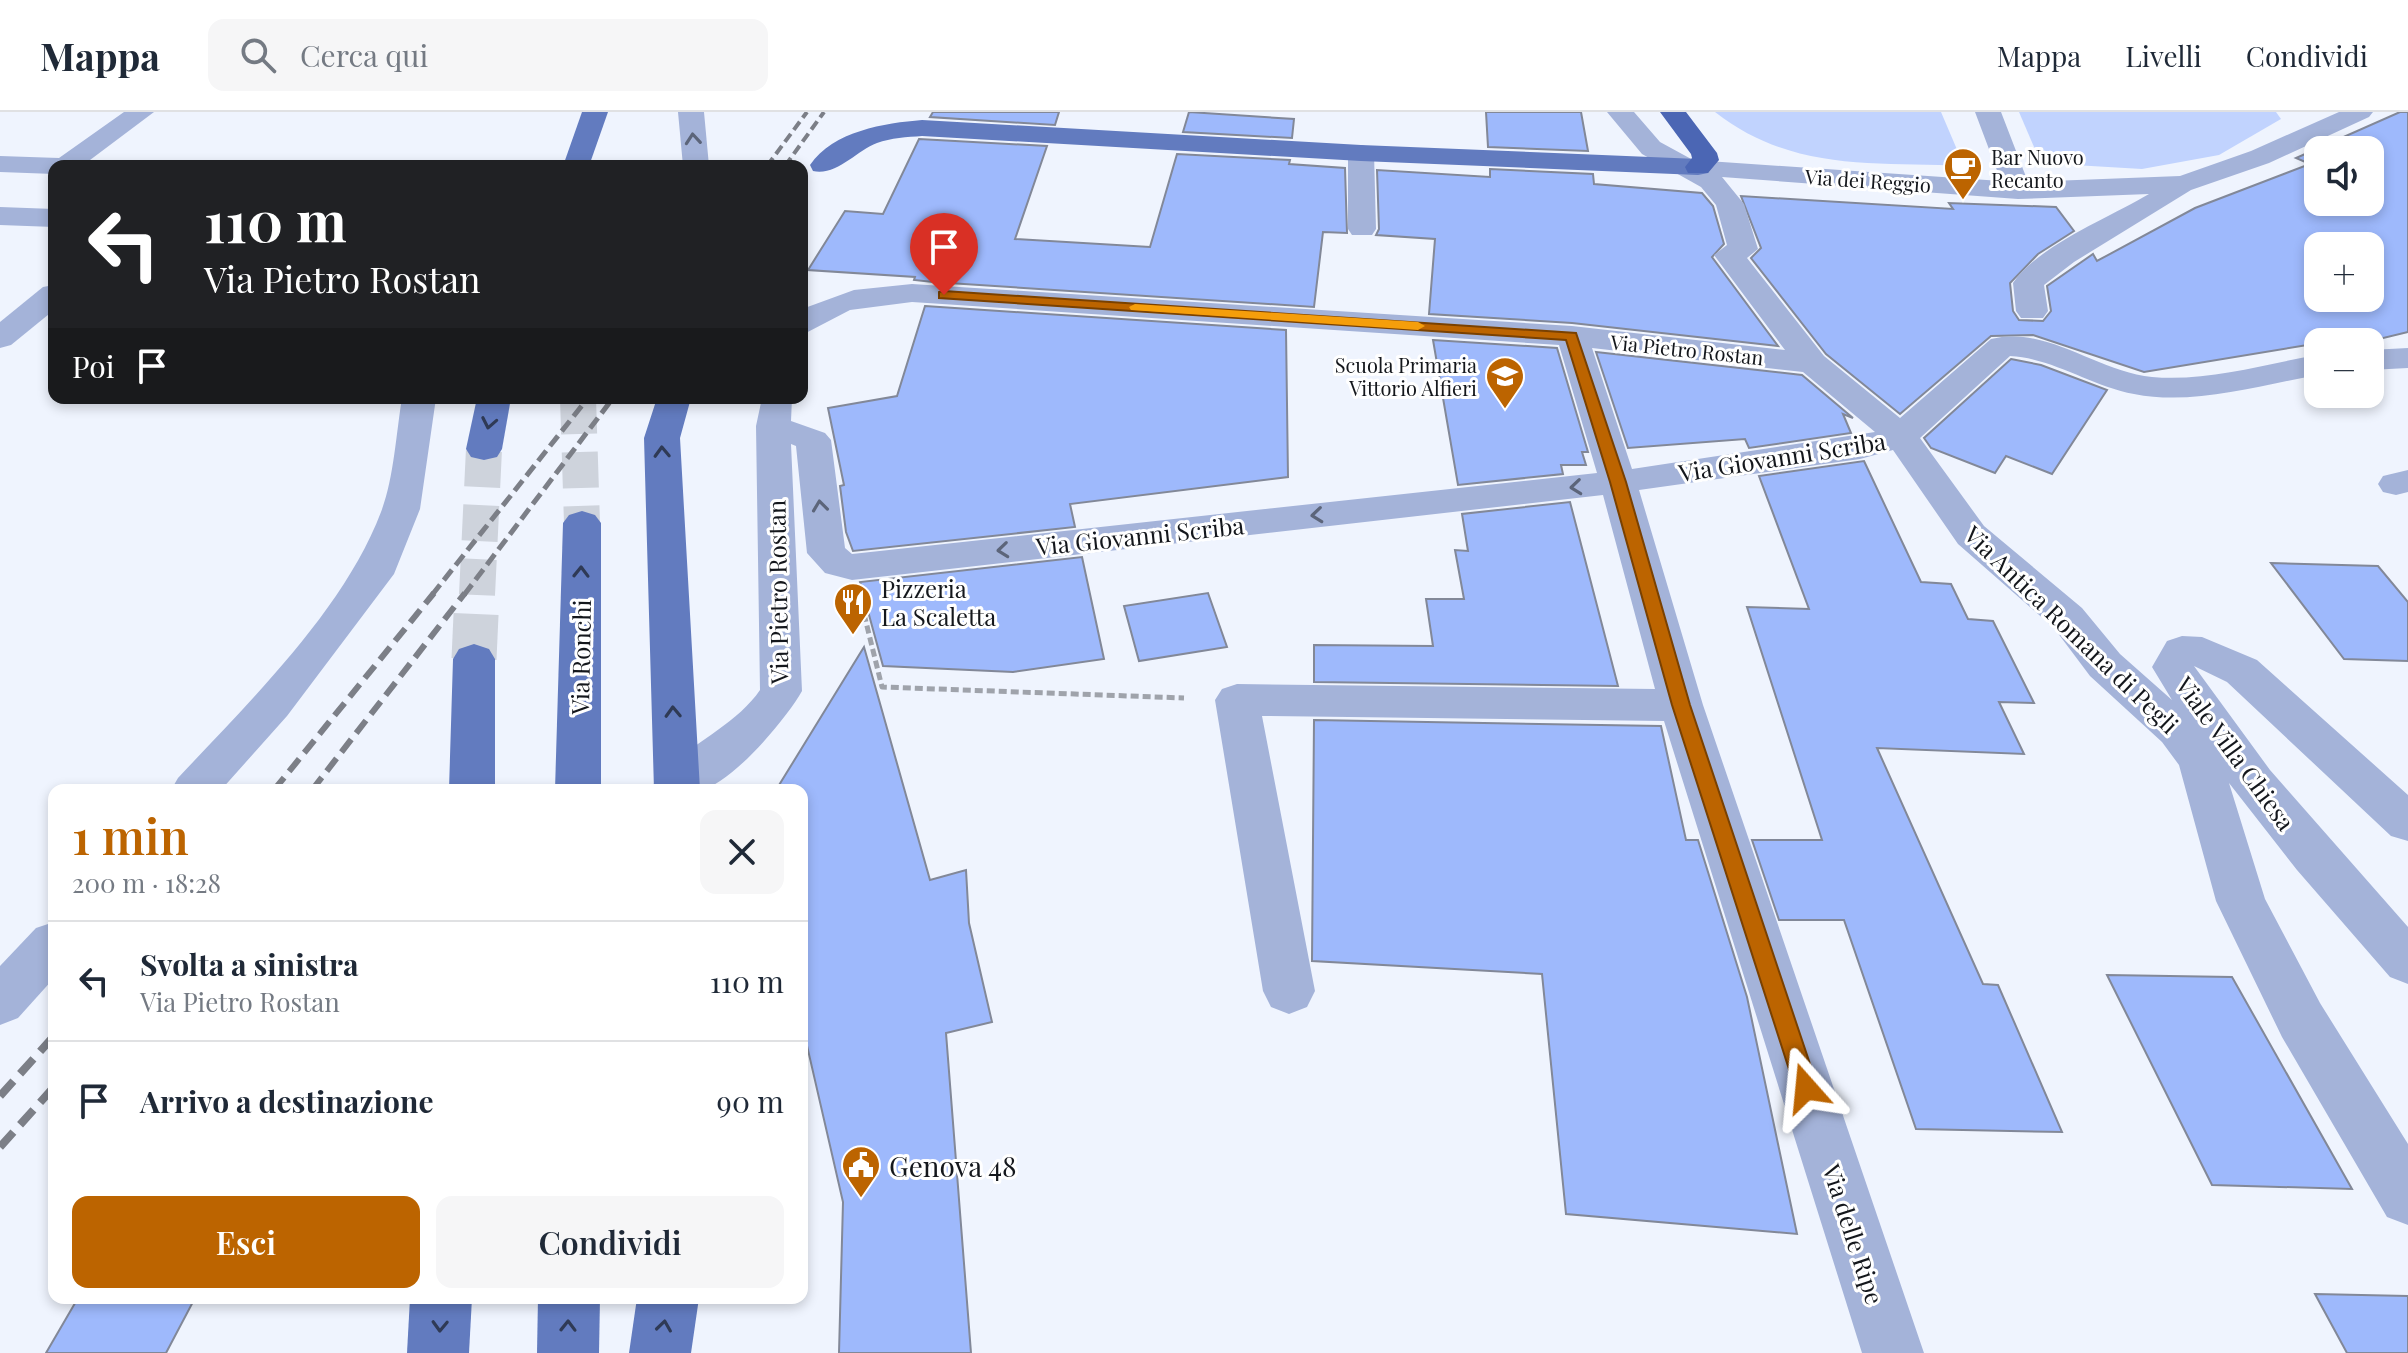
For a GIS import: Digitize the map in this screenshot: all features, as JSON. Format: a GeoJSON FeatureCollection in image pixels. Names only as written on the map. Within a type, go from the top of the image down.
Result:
{"type":"FeatureCollection","features":[{"type":"Feature","properties":{"kind":"highway"},"geometry":{"type":"LineString","coordinates":[[1673,112],[1704,153],[1706,160],[1692,167]]}},
{"type":"Feature","properties":{"kind":"main road"},"geometry":{"type":"LineString","coordinates":[[578,160],[595,112]]}},
{"type":"Feature","properties":{"kind":"main road"},"geometry":{"type":"LineString","coordinates":[[862,112],[816,175],[848,145],[882,131],[922,128],[1361,153],[1692,167]]}},
{"type":"Feature","properties":{"kind":"main road"},"geometry":{"type":"LineString","coordinates":[[882,112],[886,119],[922,128]]}},
{"type":"Feature","properties":{"kind":"main road"},"geometry":{"type":"LineString","coordinates":[[484,449],[493,404]]}},
{"type":"Feature","properties":{"kind":"main road"},"geometry":{"type":"LineString","coordinates":[[672,404],[662,438],[676,784]]}},
{"type":"Feature","properties":{"kind":"main road","name":"Via Ronchi"},"geometry":{"type":"LineString","coordinates":[[578,784],[582,523]]}},
{"type":"Feature","properties":{"kind":"main road"},"geometry":{"type":"LineString","coordinates":[[474,659],[481,778]]}},
{"type":"Feature","properties":{"kind":"main road"},"geometry":{"type":"LineString","coordinates":[[438,1353],[441,1304]]}},
{"type":"Feature","properties":{"kind":"main road"},"geometry":{"type":"LineString","coordinates":[[568,1353],[569,1304]]}},
{"type":"Feature","properties":{"kind":"main road"},"geometry":{"type":"LineString","coordinates":[[660,1353],[667,1304]]}},
{"type":"Feature","properties":{"kind":"street"},"geometry":{"type":"LineString","coordinates":[[74,160],[141,112]]}},
{"type":"Feature","properties":{"kind":"street"},"geometry":{"type":"LineString","coordinates":[[691,112],[695,160]]}},
{"type":"Feature","properties":{"kind":"street","name":"Via Antica Romana di Pegli"},"geometry":{"type":"LineString","coordinates":[[1620,112],[1651,148],[1692,167],[1711,181],[1730,204],[1743,249],[1729,255],[1812,363],[1901,436],[1971,535],[2068,618],[2105,665],[2178,730],[2200,760],[2241,901],[2301,1020],[2408,1197]]}},
{"type":"Feature","properties":{"kind":"street"},"geometry":{"type":"LineString","coordinates":[[1988,112],[2018,191]]}},
{"type":"Feature","properties":{"kind":"street","name":"Via dei Reggio"},"geometry":{"type":"LineString","coordinates":[[1692,167],[2018,191],[2183,184],[2260,157],[2360,112]]}},
{"type":"Feature","properties":{"kind":"street"},"geometry":{"type":"LineString","coordinates":[[1361,153],[1362,229]]}},
{"type":"Feature","properties":{"kind":"street"},"geometry":{"type":"LineString","coordinates":[[0,164],[48,165]]}},
{"type":"Feature","properties":{"kind":"street"},"geometry":{"type":"LineString","coordinates":[[2032,311],[2028,283],[2044,267],[2147,210],[2183,184]]}},
{"type":"Feature","properties":{"kind":"street"},"geometry":{"type":"LineString","coordinates":[[0,216],[48,218]]}},
{"type":"Feature","properties":{"kind":"street","name":"Via Pietro Rostan"},"geometry":{"type":"LineString","coordinates":[[808,322],[837,305],[882,293],[912,293],[1572,336],[1812,363]]}},
{"type":"Feature","properties":{"kind":"street"},"geometry":{"type":"LineString","coordinates":[[0,338],[48,299]]}},
{"type":"Feature","properties":{"kind":"street","name":"Via delle Ripe"},"geometry":{"type":"LineString","coordinates":[[1572,336],[1618,482],[1681,705],[1893,1353]]}},
{"type":"Feature","properties":{"kind":"street"},"geometry":{"type":"LineString","coordinates":[[1901,436],[2002,346],[2034,348],[2130,383],[2152,387],[2304,367]]}},
{"type":"Feature","properties":{"kind":"street"},"geometry":{"type":"LineString","coordinates":[[2384,359],[2408,358]]}},
{"type":"Feature","properties":{"kind":"street"},"geometry":{"type":"LineString","coordinates":[[200,784],[272,705],[374,574],[401,509],[418,404]]}},
{"type":"Feature","properties":{"kind":"street"},"geometry":{"type":"LineString","coordinates":[[775,412],[813,440],[826,553],[839,564],[852,567]]}},
{"type":"Feature","properties":{"kind":"street","name":"Via Pietro Rostan"},"geometry":{"type":"LineString","coordinates":[[681,784],[743,738],[770,711],[781,691],[775,412]]}},
{"type":"Feature","properties":{"kind":"street","name":"Via Giovanni Scriba"},"geometry":{"type":"LineString","coordinates":[[852,567],[1618,482],[1860,448],[1901,436]]}},
{"type":"Feature","properties":{"kind":"street","name":"Viale Villa Chiesa"},"geometry":{"type":"LineString","coordinates":[[2408,823],[2242,671],[2202,652],[2182,651],[2173,667],[2210,726],[2326,872],[2408,962]]}},
{"type":"Feature","properties":{"kind":"street"},"geometry":{"type":"LineString","coordinates":[[1289,991],[1237,700],[1681,705]]}},
{"type":"Feature","properties":{"kind":"street"},"geometry":{"type":"LineString","coordinates":[[0,1002],[48,950]]}},
{"type":"Feature","properties":{"kind":"path"},"geometry":{"type":"LineString","coordinates":[[852,567],[882,687],[1237,700]]}},
{"type":"Feature","properties":{"kind":"shaded area"},"geometry":{"type":"Polygon","coordinates":[[[1715,112],[1941,112],[1964,166],[1865,163],[1803,154],[1773,145],[1715,112]]]}},
{"type":"Feature","properties":{"kind":"shaded area"},"geometry":{"type":"Polygon","coordinates":[[[2019,112],[2276,112],[2281,119],[2219,155],[2142,169],[2074,165],[2037,154],[2019,112]]]}},
{"type":"Feature","properties":{"kind":"building"},"geometry":{"type":"Polygon","coordinates":[[[933,112],[1059,112],[1055,125],[930,117],[933,112]]]}},
{"type":"Feature","properties":{"kind":"building"},"geometry":{"type":"Polygon","coordinates":[[[1189,112],[1294,119],[1292,138],[1183,132],[1189,112]]]}},
{"type":"Feature","properties":{"kind":"building"},"geometry":{"type":"Polygon","coordinates":[[[1486,112],[1581,112],[1588,151],[1488,147],[1486,112]]]}},
{"type":"Feature","properties":{"kind":"building"},"geometry":{"type":"Polygon","coordinates":[[[2400,112],[2408,112],[2408,332],[2384,338],[2384,328],[2304,328],[2304,346],[2144,372],[2033,335],[1991,336],[1900,414],[1826,354],[1751,258],[1761,248],[1741,196],[1953,209],[1949,203],[2056,207],[2074,231],[2038,254],[2010,283],[2013,311],[2019,320],[2043,321],[2051,311],[2047,286],[2093,254],[2097,261],[2195,208],[2304,166],[2304,216],[2384,216],[2384,136],[2346,136],[2400,112]]]}},
{"type":"Feature","properties":{"kind":"building"},"geometry":{"type":"Polygon","coordinates":[[[919,139],[1047,146],[1015,239],[1150,247],[1177,154],[1290,160],[1289,164],[1345,168],[1347,233],[1323,232],[1314,307],[933,282],[914,280],[915,277],[808,270],[845,211],[883,214],[919,139]]]}},
{"type":"Feature","properties":{"kind":"building"},"geometry":{"type":"Polygon","coordinates":[[[1490,169],[1593,174],[1594,184],[1702,193],[1713,206],[1724,244],[1712,257],[1778,346],[1572,323],[1429,314],[1435,239],[1376,235],[1379,229],[1377,170],[1490,177],[1490,169]]]}},
{"type":"Feature","properties":{"kind":"building"},"geometry":{"type":"Polygon","coordinates":[[[925,306],[1286,330],[1288,477],[1070,504],[1075,527],[853,551],[846,532],[840,486],[844,485],[828,408],[897,396],[925,306]]]}},
{"type":"Feature","properties":{"kind":"building","name":"Scuola Primaria Vittorio Alfieri"},"geometry":{"type":"Polygon","coordinates":[[[1433,340],[1557,348],[1588,452],[1582,452],[1586,465],[1561,465],[1563,474],[1458,485],[1433,340]]]}},
{"type":"Feature","properties":{"kind":"building"},"geometry":{"type":"Polygon","coordinates":[[[1596,352],[1802,375],[1853,418],[1843,414],[1851,433],[1749,448],[1745,439],[1628,448],[1596,352]]]}},
{"type":"Feature","properties":{"kind":"building"},"geometry":{"type":"Polygon","coordinates":[[[2011,359],[2041,365],[2107,390],[2052,474],[2006,456],[1995,473],[1931,448],[1924,438],[2011,359]]]}},
{"type":"Feature","properties":{"kind":"building"},"geometry":{"type":"Polygon","coordinates":[[[1864,461],[1921,582],[1951,584],[1968,619],[1993,621],[2034,703],[1999,702],[2024,754],[1877,748],[1983,984],[1998,985],[2062,1132],[1916,1129],[1844,920],[1779,920],[1752,840],[1822,840],[1747,607],[1809,609],[1759,476],[1864,461]]]}},
{"type":"Feature","properties":{"kind":"building"},"geometry":{"type":"Polygon","coordinates":[[[1570,502],[1618,686],[1314,682],[1314,645],[1433,646],[1426,599],[1464,599],[1455,550],[1468,551],[1462,514],[1570,502]]]}},
{"type":"Feature","properties":{"kind":"building"},"geometry":{"type":"Polygon","coordinates":[[[1082,557],[1104,659],[1013,672],[883,666],[860,582],[1082,557]]]}},
{"type":"Feature","properties":{"kind":"building"},"geometry":{"type":"Polygon","coordinates":[[[2271,563],[2378,566],[2408,602],[2408,661],[2344,659],[2271,563]]]}},
{"type":"Feature","properties":{"kind":"building"},"geometry":{"type":"Polygon","coordinates":[[[1208,593],[1227,647],[1139,661],[1124,606],[1208,593]]]}},
{"type":"Feature","properties":{"kind":"building"},"geometry":{"type":"Polygon","coordinates":[[[864,647],[930,880],[966,870],[969,923],[992,1022],[946,1033],[971,1353],[839,1353],[843,1202],[808,1050],[808,784],[780,784],[864,647]]]}},
{"type":"Feature","properties":{"kind":"building"},"geometry":{"type":"Polygon","coordinates":[[[1314,720],[1661,726],[1686,840],[1698,840],[1747,997],[1797,1234],[1566,1214],[1542,974],[1312,961],[1314,720]]]}},
{"type":"Feature","properties":{"kind":"building"},"geometry":{"type":"Polygon","coordinates":[[[2107,975],[2232,977],[2352,1189],[2212,1185],[2107,975]]]}},
{"type":"Feature","properties":{"kind":"building"},"geometry":{"type":"Polygon","coordinates":[[[2315,1294],[2408,1296],[2408,1353],[2347,1353],[2315,1294]]]}},
{"type":"Feature","properties":{"kind":"building"},"geometry":{"type":"Polygon","coordinates":[[[75,1304],[192,1304],[166,1353],[46,1353],[75,1304]]]}},
{"type":"Feature","properties":{"kind":"tunnel"},"geometry":{"type":"LineString","coordinates":[[578,404],[582,523]]}},
{"type":"Feature","properties":{"kind":"tunnel"},"geometry":{"type":"LineString","coordinates":[[477,595],[484,449]]}},
{"type":"Feature","properties":{"kind":"tunnel"},"geometry":{"type":"LineString","coordinates":[[474,659],[477,593]]}},
{"type":"Feature","properties":{"kind":"railway"},"geometry":{"type":"LineString","coordinates":[[771,160],[807,112]]}},
{"type":"Feature","properties":{"kind":"railway"},"geometry":{"type":"LineString","coordinates":[[789,160],[824,112]]}},
{"type":"Feature","properties":{"kind":"railway"},"geometry":{"type":"LineString","coordinates":[[432,595],[583,404]]}},
{"type":"Feature","properties":{"kind":"railway"},"geometry":{"type":"LineString","coordinates":[[464,595],[608,404]]}},
{"type":"Feature","properties":{"kind":"railway"},"geometry":{"type":"LineString","coordinates":[[279,784],[434,593]]}},
{"type":"Feature","properties":{"kind":"railway"},"geometry":{"type":"LineString","coordinates":[[317,784],[465,593]]}},
{"type":"Feature","properties":{"kind":"railway"},"geometry":{"type":"LineString","coordinates":[[0,1096],[48,1043]]}},
{"type":"Feature","properties":{"kind":"railway"},"geometry":{"type":"LineString","coordinates":[[0,1147],[48,1094]]}},
{"type":"Feature","properties":{"kind":"slow traffic"},"geometry":{"type":"LineString","coordinates":[[1135,307],[1418,326]]}},
{"type":"Feature","properties":{"kind":"place","name":"Bar Nuovo Recanto"},"geometry":{"type":"Point","coordinates":[1963,201]}},
{"type":"Feature","properties":{"kind":"place","name":"Scuola Primaria Vittorio Alfieri"},"geometry":{"type":"Point","coordinates":[1505,410]}},
{"type":"Feature","properties":{"kind":"place","name":"Pizzeria La Scaletta"},"geometry":{"type":"Point","coordinates":[853,636]}},
{"type":"Feature","properties":{"kind":"place","name":"Genova 48"},"geometry":{"type":"Point","coordinates":[861,1199]}},
{"type":"Feature","properties":{"kind":"route"},"geometry":{"type":"LineString","coordinates":[[944,295],[1572,336],[1618,482],[1681,705],[1806,1088]]}}]}
